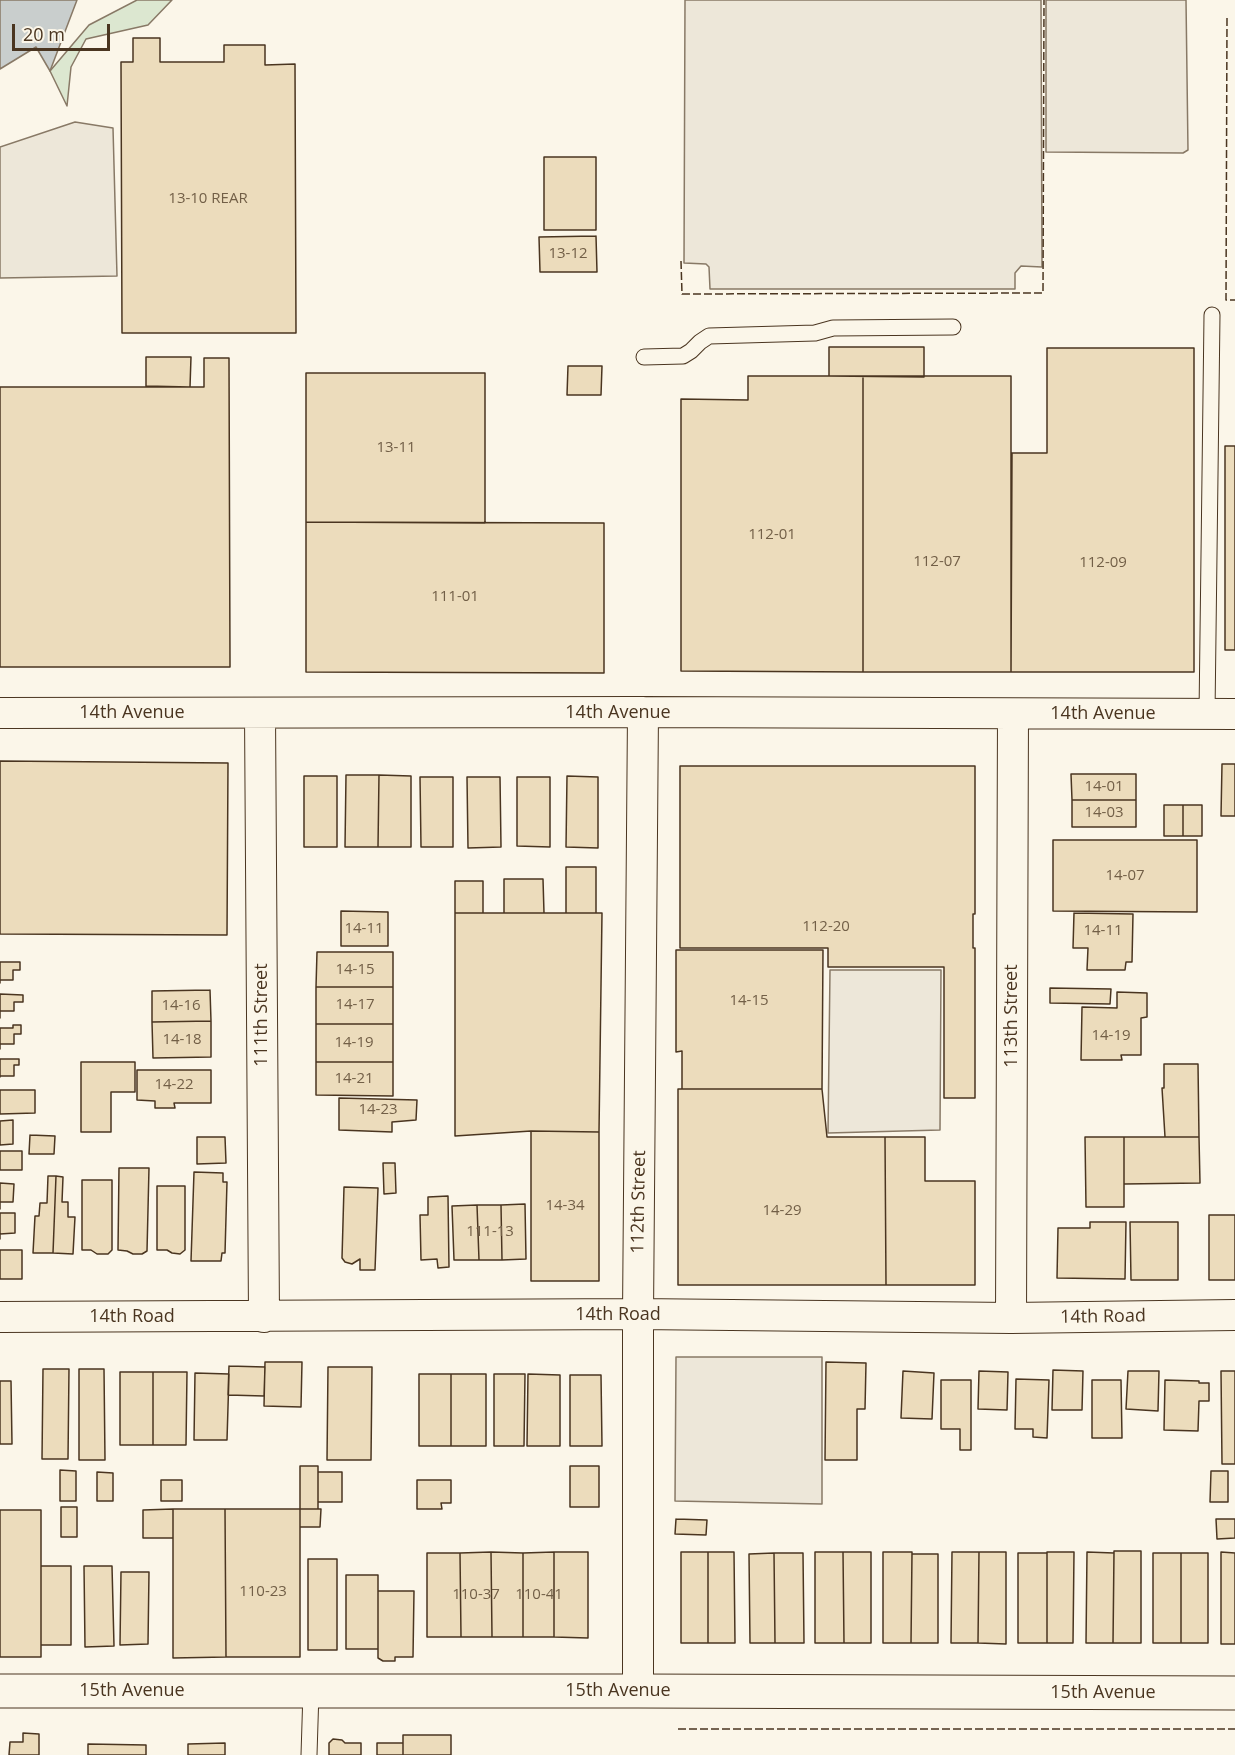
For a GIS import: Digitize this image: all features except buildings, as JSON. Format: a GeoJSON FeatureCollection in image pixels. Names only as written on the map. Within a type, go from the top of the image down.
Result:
{"type":"FeatureCollection","features":[{"type":"Feature","properties":{"kind":"street","name":"112th Street"},"geometry":{"type":"LineString","coordinates":[[638,1691],[638,1314],[643,712]]}},
{"type":"Feature","properties":{"kind":"street","name":"14th Avenue"},"geometry":{"type":"LineString","coordinates":[[0,713],[1221,714]]}},
{"type":"Feature","properties":{"kind":"street","name":"111th Street"},"geometry":{"type":"LineString","coordinates":[[260,713],[264,1317]]}},
{"type":"Feature","properties":{"kind":"street","name":"113th Street"},"geometry":{"type":"LineString","coordinates":[[1011,1318],[1013,714]]}},
{"type":"Feature","properties":{"kind":"street","name":"14th Road"},"geometry":{"type":"LineString","coordinates":[[0,1317],[638,1314],[1011,1318],[1235,1315]]}},
{"type":"Feature","properties":{"kind":"street","name":"15th Avenue"},"geometry":{"type":"LineString","coordinates":[[0,1691],[1235,1694]]}},
{"type":"Feature","properties":{"kind":"lane"},"geometry":{"type":"LineString","coordinates":[[1212,315],[1221,714]]}},
{"type":"Feature","properties":{"kind":"lane"},"geometry":{"type":"LineString","coordinates":[[645,357],[683,356],[709,336],[815,333],[833,328],[953,327]]}},
{"type":"Feature","properties":{"kind":"lane"},"geometry":{"type":"LineString","coordinates":[[309,1755],[311,1691]]}},
{"type":"Feature","properties":{"kind":"green space"},"geometry":{"type":"Polygon","coordinates":[[[137,0],[172,0],[148,25],[86,39],[71,67],[67,106],[50,71],[89,25],[137,0]]]}},
{"type":"Feature","properties":{"kind":"shaded area"},"geometry":{"type":"Polygon","coordinates":[[[0,0],[77,0],[50,71],[36,47],[0,69],[0,0]]]}},
{"type":"Feature","properties":{"kind":"shaded area"},"geometry":{"type":"Polygon","coordinates":[[[685,0],[1041,0],[1042,267],[1021,266],[1015,273],[1015,289],[710,289],[709,267],[706,264],[684,263],[685,0]]]}},
{"type":"Feature","properties":{"kind":"shaded area"},"geometry":{"type":"Polygon","coordinates":[[[1046,0],[1186,0],[1188,150],[1183,153],[1046,152],[1046,0]]]}},
{"type":"Feature","properties":{"kind":"shaded area"},"geometry":{"type":"Polygon","coordinates":[[[75,122],[113,128],[117,276],[0,278],[0,147],[75,122]]]}},
{"type":"Feature","properties":{"kind":"shaded area"},"geometry":{"type":"Polygon","coordinates":[[[830,970],[941,970],[940,1130],[828,1133],[830,970]]]}},
{"type":"Feature","properties":{"kind":"shaded area"},"geometry":{"type":"Polygon","coordinates":[[[676,1357],[822,1357],[822,1504],[675,1501],[676,1357]]]}},
{"type":"Feature","properties":{"kind":"fence"},"geometry":{"type":"LineString","coordinates":[[681,261],[682,294],[1043,293],[1044,0]]}},
{"type":"Feature","properties":{"kind":"fence"},"geometry":{"type":"LineString","coordinates":[[1227,18],[1226,300],[1235,300]]}},
{"type":"Feature","properties":{"kind":"fence"},"geometry":{"type":"LineString","coordinates":[[678,1729],[1235,1729]]}}]}
